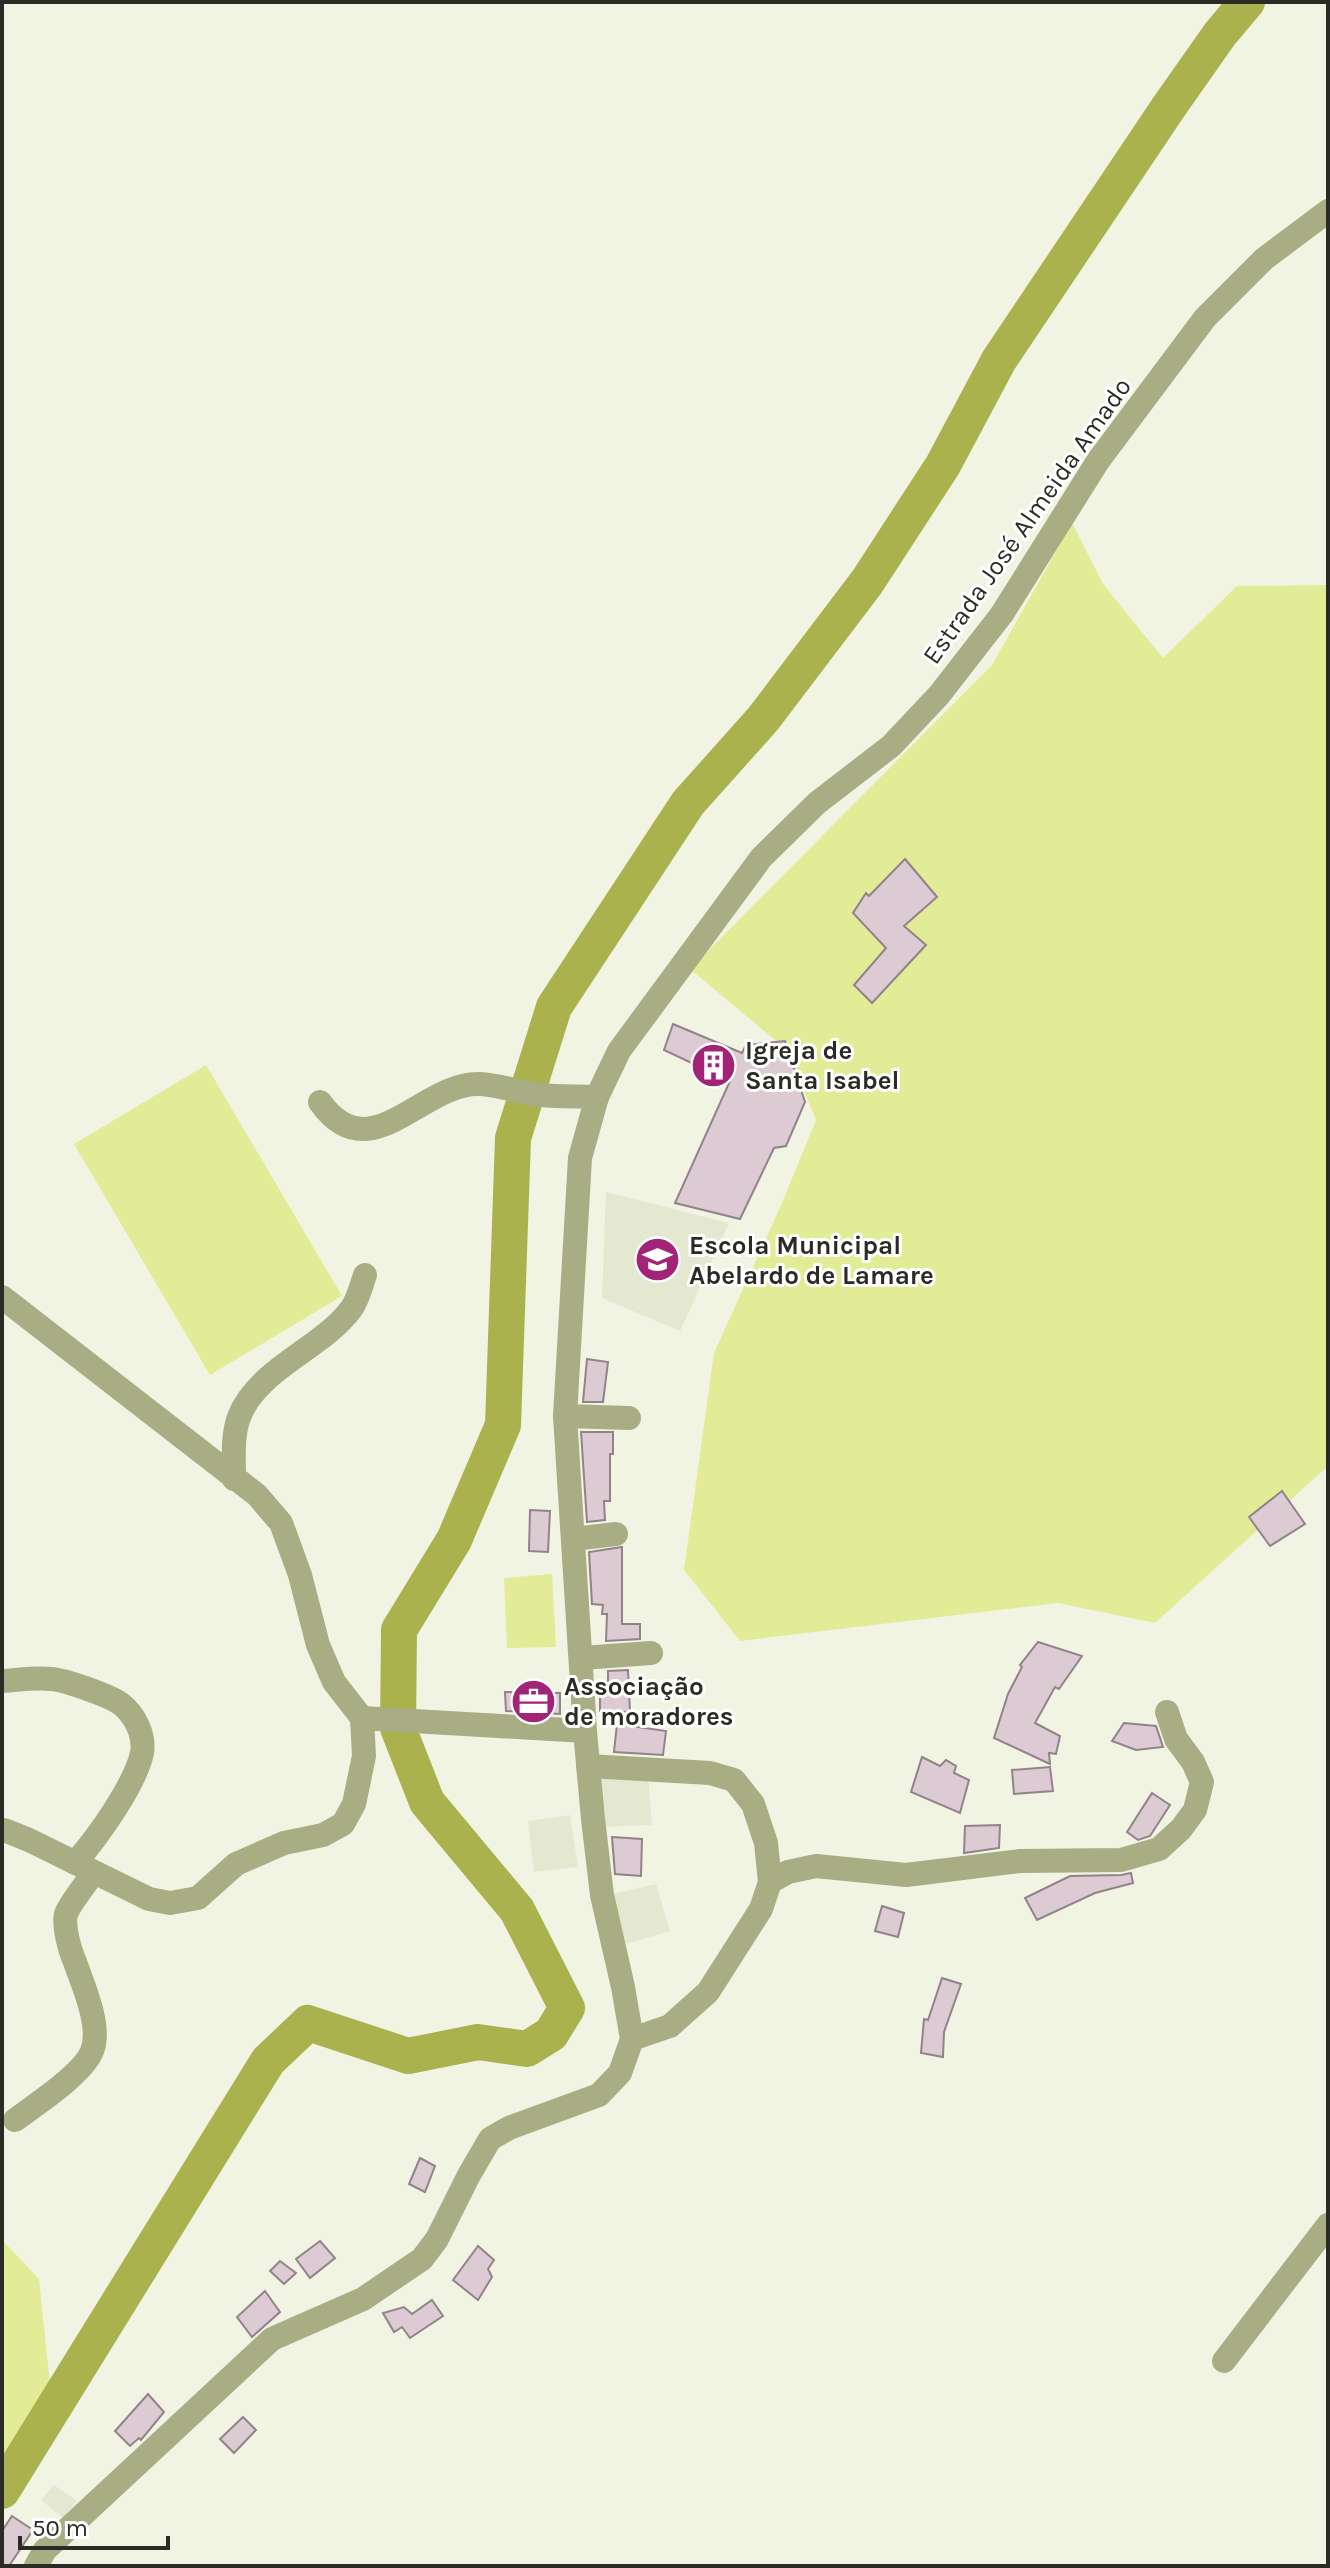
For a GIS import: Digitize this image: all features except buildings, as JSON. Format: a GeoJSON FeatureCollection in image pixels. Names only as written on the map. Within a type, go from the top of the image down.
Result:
{"type":"FeatureCollection","features":[{"type":"Feature","properties":{"kind":"street","name":"Estrada José Almeida Amado"},"geometry":{"type":"LineString","coordinates":[[632,2039],[602,1895],[588,1766],[565,1416],[580,1158],[597,1097],[619,1051],[761,858],[817,803],[891,746],[939,695],[1002,614],[1098,461],[1205,318],[1264,259],[1328,211]]}},
{"type":"Feature","properties":{"kind":"street"},"geometry":{"type":"LineString","coordinates":[[320,1102],[330,1116],[345,1125],[361,1129],[381,1128],[432,1098],[462,1086],[479,1084],[541,1095],[597,1097]]}},
{"type":"Feature","properties":{"kind":"street"},"geometry":{"type":"LineString","coordinates":[[234,1479],[234,1436],[240,1414],[253,1395],[282,1366],[340,1322],[353,1306],[365,1275]]}},
{"type":"Feature","properties":{"kind":"street"},"geometry":{"type":"LineString","coordinates":[[2,1297],[257,1495],[281,1523],[300,1575],[318,1645],[334,1682],[369,1718],[585,1731]]}},
{"type":"Feature","properties":{"kind":"street"},"geometry":{"type":"LineString","coordinates":[[565,1416],[629,1418]]}},
{"type":"Feature","properties":{"kind":"street"},"geometry":{"type":"LineString","coordinates":[[573,1539],[616,1534]]}},
{"type":"Feature","properties":{"kind":"street"},"geometry":{"type":"LineString","coordinates":[[581,1658],[651,1653]]}},
{"type":"Feature","properties":{"kind":"street"},"geometry":{"type":"LineString","coordinates":[[2,1681],[51,1678],[120,1704],[140,1727],[142,1752],[129,1785],[90,1846],[66,1915],[69,1947],[94,2026],[92,2051],[78,2070],[15,2120]]}},
{"type":"Feature","properties":{"kind":"street"},"geometry":{"type":"LineString","coordinates":[[770,1882],[788,1872],[816,1866],[906,1875],[1020,1861],[1121,1860],[1159,1849],[1181,1829],[1195,1810],[1202,1782],[1193,1762],[1176,1739],[1167,1712]]}},
{"type":"Feature","properties":{"kind":"street"},"geometry":{"type":"LineString","coordinates":[[4,1830],[149,1899],[170,1903],[198,1898],[236,1864],[284,1843],[323,1835],[343,1824],[354,1804],[369,1718]]}},
{"type":"Feature","properties":{"kind":"street"},"geometry":{"type":"LineString","coordinates":[[36,2566],[45,2550],[272,2339],[363,2299],[422,2259],[437,2239],[490,2139],[509,2128],[599,2095],[620,2073],[632,2039],[670,2026],[708,1992],[761,1909],[770,1882],[766,1843],[753,1804],[734,1780],[710,1773],[588,1766]]}},
{"type":"Feature","properties":{"kind":"street"},"geometry":{"type":"LineString","coordinates":[[1224,2361],[1328,2225]]}},
{"type":"Feature","properties":{"kind":"shaded area","name":"Escola Municipal Abelardo de Lamare"},"geometry":{"type":"Polygon","coordinates":[[[606,1192],[729,1223],[680,1331],[602,1298],[606,1192]]]}},
{"type":"Feature","properties":{"kind":"shaded area"},"geometry":{"type":"Polygon","coordinates":[[[601,1772],[648,1773],[652,1825],[605,1827],[601,1772]]]}},
{"type":"Feature","properties":{"kind":"shaded area"},"geometry":{"type":"Polygon","coordinates":[[[570,1815],[578,1867],[534,1872],[528,1821],[570,1815]]]}},
{"type":"Feature","properties":{"kind":"shaded area"},"geometry":{"type":"Polygon","coordinates":[[[656,1884],[670,1931],[626,1944],[612,1894],[656,1884]]]}},
{"type":"Feature","properties":{"kind":"shaded area"},"geometry":{"type":"Polygon","coordinates":[[[54,2485],[77,2501],[63,2518],[41,2500],[54,2485]]]}},
{"type":"Feature","properties":{"kind":"green space"},"geometry":{"type":"Polygon","coordinates":[[[1072,523],[1103,584],[1163,658],[1237,586],[1328,585],[1328,1466],[1155,1623],[1058,1603],[740,1641],[684,1570],[714,1353],[816,1120],[788,1051],[690,969],[992,665],[1072,523]]]}},
{"type":"Feature","properties":{"kind":"green space"},"geometry":{"type":"Polygon","coordinates":[[[206,1065],[342,1296],[210,1375],[74,1144],[206,1065]]]}},
{"type":"Feature","properties":{"kind":"green space"},"geometry":{"type":"Polygon","coordinates":[[[552,1574],[556,1647],[507,1648],[504,1578],[552,1574]]]}},
{"type":"Feature","properties":{"kind":"green space"},"geometry":{"type":"Polygon","coordinates":[[[2,2240],[39,2279],[50,2384],[2,2466],[2,2240]]]}},
{"type":"Feature","properties":{"kind":"waterway"},"geometry":{"type":"LineString","coordinates":[[2,2491],[268,2061],[308,2023],[408,2056],[478,2042],[527,2049],[551,2034],[567,2008],[517,1910],[427,1802],[398,1728],[399,1630],[454,1540],[503,1425],[513,1138],[554,1007],[688,803],[763,719],[867,582],[943,465],[999,360],[1168,108],[1220,34],[1247,2]]}},
{"type":"Feature","properties":{"kind":"place","name":"Igreja de Santa Isabel"},"geometry":{"type":"Point","coordinates":[714,1065]}},
{"type":"Feature","properties":{"kind":"place","name":"Escola Municipal Abelardo de Lamare"},"geometry":{"type":"Point","coordinates":[658,1260]}},
{"type":"Feature","properties":{"kind":"place","name":"Associação de moradores"},"geometry":{"type":"Point","coordinates":[533,1701]}}]}
